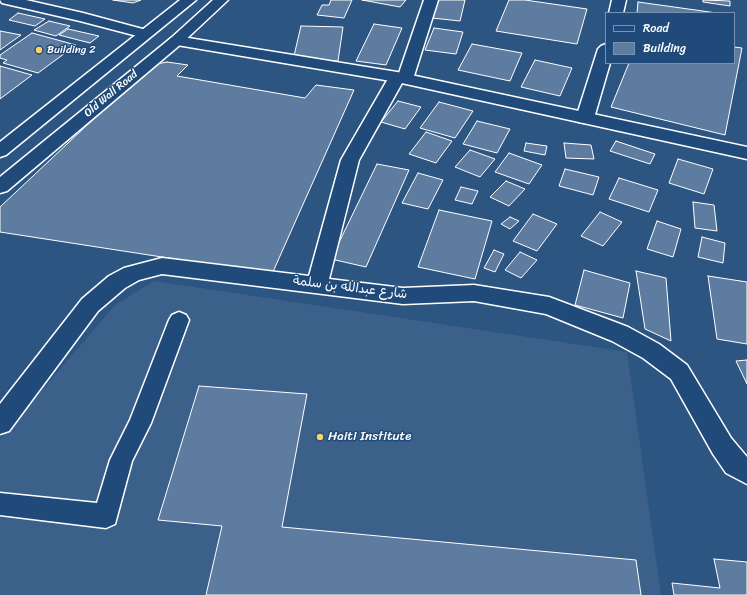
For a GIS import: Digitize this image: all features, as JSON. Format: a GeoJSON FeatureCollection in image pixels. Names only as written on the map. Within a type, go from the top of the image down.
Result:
{"type":"FeatureCollection","features":[{"type":"Feature","properties":{"kind":"main road"},"geometry":{"type":"LineString","coordinates":[[7,0],[83,17],[145,34]]}},
{"type":"Feature","properties":{"kind":"main road","name":"Old Wall Road"},"geometry":{"type":"LineString","coordinates":[[0,151],[189,0]]}},
{"type":"Feature","properties":{"kind":"main road","name":"Old Wall Road"},"geometry":{"type":"LineString","coordinates":[[0,187],[176,41],[221,0]]}},
{"type":"Feature","properties":{"kind":"main road"},"geometry":{"type":"LineString","coordinates":[[317,284],[336,218],[350,160],[401,78],[431,0]]}},
{"type":"Feature","properties":{"kind":"main road"},"geometry":{"type":"LineString","coordinates":[[616,12],[619,0]]}},
{"type":"Feature","properties":{"kind":"main road"},"geometry":{"type":"LineString","coordinates":[[176,41],[401,78],[747,152]]}},
{"type":"Feature","properties":{"kind":"main road"},"geometry":{"type":"LineString","coordinates":[[585,118],[605,52]]}},
{"type":"Feature","properties":{"kind":"main road","name":"شارع عبدالله بن سلمة"},"geometry":{"type":"LineString","coordinates":[[0,423],[90,305],[117,282],[132,274],[162,266],[317,284],[403,296],[474,293],[549,306],[620,334],[651,351],[679,372],[722,446],[735,464],[747,472]]}},
{"type":"Feature","properties":{"kind":"lane"},"geometry":{"type":"LineString","coordinates":[[0,504],[106,516],[121,460],[140,423],[179,320]]}},
{"type":"Feature","properties":{"kind":"shaded area","name":"Haiti Institute"},"geometry":{"type":"Polygon","coordinates":[[[154,281],[627,352],[661,595],[0,595],[0,439],[115,305],[154,281]]]}},
{"type":"Feature","properties":{"kind":"building"},"geometry":{"type":"Polygon","coordinates":[[[113,0],[141,0],[133,3],[113,0]]]}},
{"type":"Feature","properties":{"kind":"building"},"geometry":{"type":"Polygon","coordinates":[[[331,0],[352,0],[344,18],[317,15],[322,5],[329,5],[331,0]]]}},
{"type":"Feature","properties":{"kind":"building"},"geometry":{"type":"Polygon","coordinates":[[[362,0],[406,0],[400,7],[362,0]]]}},
{"type":"Feature","properties":{"kind":"building"},"geometry":{"type":"Polygon","coordinates":[[[437,0],[465,0],[460,21],[432,18],[437,0]]]}},
{"type":"Feature","properties":{"kind":"building"},"geometry":{"type":"Polygon","coordinates":[[[509,0],[525,0],[587,9],[577,44],[496,31],[509,0]]]}},
{"type":"Feature","properties":{"kind":"building"},"geometry":{"type":"Polygon","coordinates":[[[703,0],[730,1],[730,6],[703,2],[703,0]]]}},
{"type":"Feature","properties":{"kind":"building"},"geometry":{"type":"Polygon","coordinates":[[[638,2],[710,12],[637,12],[638,2]]]}},
{"type":"Feature","properties":{"kind":"building"},"geometry":{"type":"Polygon","coordinates":[[[18,13],[45,19],[35,26],[9,20],[18,13]]]}},
{"type":"Feature","properties":{"kind":"building"},"geometry":{"type":"Polygon","coordinates":[[[49,21],[70,26],[56,36],[34,30],[49,21]]]}},
{"type":"Feature","properties":{"kind":"building"},"geometry":{"type":"Polygon","coordinates":[[[374,24],[402,28],[386,65],[356,61],[374,24]]]}},
{"type":"Feature","properties":{"kind":"building"},"geometry":{"type":"Polygon","coordinates":[[[301,26],[343,27],[338,61],[293,60],[301,26]]]}},
{"type":"Feature","properties":{"kind":"building"},"geometry":{"type":"Polygon","coordinates":[[[434,28],[463,32],[456,54],[425,50],[434,28]]]}},
{"type":"Feature","properties":{"kind":"building"},"geometry":{"type":"Polygon","coordinates":[[[68,29],[99,36],[90,43],[59,35],[68,29]]]}},
{"type":"Feature","properties":{"kind":"building","name":"Building 2"},"geometry":{"type":"Polygon","coordinates":[[[0,31],[21,35],[0,50],[0,31]]]}},
{"type":"Feature","properties":{"kind":"building","name":"Building 2"},"geometry":{"type":"Polygon","coordinates":[[[32,33],[76,45],[38,73],[3,63],[7,60],[0,58],[0,55],[32,33]]]}},
{"type":"Feature","properties":{"kind":"building"},"geometry":{"type":"Polygon","coordinates":[[[472,44],[522,53],[510,81],[458,70],[472,44]]]}},
{"type":"Feature","properties":{"kind":"building"},"geometry":{"type":"Polygon","coordinates":[[[735,47],[742,48],[725,135],[611,107],[629,64],[735,64],[735,47]]]}},
{"type":"Feature","properties":{"kind":"building"},"geometry":{"type":"Polygon","coordinates":[[[535,60],[572,68],[560,96],[521,87],[535,60]]]}},
{"type":"Feature","properties":{"kind":"building"},"geometry":{"type":"Polygon","coordinates":[[[167,62],[188,65],[177,76],[305,98],[316,85],[354,90],[272,274],[0,232],[0,207],[151,65],[167,62]]]}},
{"type":"Feature","properties":{"kind":"building"},"geometry":{"type":"Polygon","coordinates":[[[0,66],[32,75],[0,99],[0,66]]]}},
{"type":"Feature","properties":{"kind":"building"},"geometry":{"type":"Polygon","coordinates":[[[398,101],[421,107],[405,129],[381,122],[398,101]]]}},
{"type":"Feature","properties":{"kind":"building"},"geometry":{"type":"Polygon","coordinates":[[[439,102],[473,111],[455,138],[420,128],[439,102]]]}},
{"type":"Feature","properties":{"kind":"building"},"geometry":{"type":"Polygon","coordinates":[[[477,121],[510,129],[497,153],[463,144],[477,121]]]}},
{"type":"Feature","properties":{"kind":"building"},"geometry":{"type":"Polygon","coordinates":[[[426,132],[452,141],[436,163],[409,154],[426,132]]]}},
{"type":"Feature","properties":{"kind":"building"},"geometry":{"type":"Polygon","coordinates":[[[616,141],[655,154],[650,164],[610,151],[616,141]]]}},
{"type":"Feature","properties":{"kind":"building"},"geometry":{"type":"Polygon","coordinates":[[[526,143],[547,146],[545,155],[524,151],[526,143]]]}},
{"type":"Feature","properties":{"kind":"building"},"geometry":{"type":"Polygon","coordinates":[[[564,143],[591,145],[594,159],[566,158],[564,143]]]}},
{"type":"Feature","properties":{"kind":"building"},"geometry":{"type":"Polygon","coordinates":[[[470,150],[495,159],[480,177],[455,167],[470,150]]]}},
{"type":"Feature","properties":{"kind":"building"},"geometry":{"type":"Polygon","coordinates":[[[509,153],[542,165],[529,184],[495,172],[509,153]]]}},
{"type":"Feature","properties":{"kind":"building"},"geometry":{"type":"Polygon","coordinates":[[[678,159],[713,169],[704,194],[669,183],[678,159]]]}},
{"type":"Feature","properties":{"kind":"building"},"geometry":{"type":"Polygon","coordinates":[[[377,164],[409,170],[366,267],[331,259],[377,164]]]}},
{"type":"Feature","properties":{"kind":"building"},"geometry":{"type":"Polygon","coordinates":[[[565,169],[599,177],[593,195],[559,186],[565,169]]]}},
{"type":"Feature","properties":{"kind":"building"},"geometry":{"type":"Polygon","coordinates":[[[418,173],[443,180],[428,209],[402,203],[418,173]]]}},
{"type":"Feature","properties":{"kind":"building"},"geometry":{"type":"Polygon","coordinates":[[[619,178],[658,190],[649,212],[609,199],[619,178]]]}},
{"type":"Feature","properties":{"kind":"building"},"geometry":{"type":"Polygon","coordinates":[[[506,181],[525,189],[509,206],[490,197],[506,181]]]}},
{"type":"Feature","properties":{"kind":"building"},"geometry":{"type":"Polygon","coordinates":[[[461,187],[478,191],[472,204],[455,200],[461,187]]]}},
{"type":"Feature","properties":{"kind":"building"},"geometry":{"type":"Polygon","coordinates":[[[693,202],[714,205],[717,231],[695,228],[693,202]]]}},
{"type":"Feature","properties":{"kind":"building"},"geometry":{"type":"Polygon","coordinates":[[[439,210],[492,221],[475,279],[418,267],[439,210]]]}},
{"type":"Feature","properties":{"kind":"building"},"geometry":{"type":"Polygon","coordinates":[[[600,212],[622,222],[603,246],[581,236],[600,212]]]}},
{"type":"Feature","properties":{"kind":"building"},"geometry":{"type":"Polygon","coordinates":[[[533,214],[557,224],[537,251],[513,241],[533,214]]]}},
{"type":"Feature","properties":{"kind":"building"},"geometry":{"type":"Polygon","coordinates":[[[510,217],[519,221],[510,229],[501,224],[510,217]]]}},
{"type":"Feature","properties":{"kind":"building"},"geometry":{"type":"Polygon","coordinates":[[[657,221],[681,229],[673,257],[647,249],[657,221]]]}},
{"type":"Feature","properties":{"kind":"building"},"geometry":{"type":"Polygon","coordinates":[[[702,237],[725,243],[723,263],[698,257],[702,237]]]}},
{"type":"Feature","properties":{"kind":"building"},"geometry":{"type":"Polygon","coordinates":[[[494,250],[504,254],[495,272],[484,268],[494,250]]]}},
{"type":"Feature","properties":{"kind":"building"},"geometry":{"type":"Polygon","coordinates":[[[520,252],[537,260],[521,278],[505,270],[520,252]]]}},
{"type":"Feature","properties":{"kind":"building"},"geometry":{"type":"Polygon","coordinates":[[[584,270],[630,283],[623,318],[575,305],[584,270]]]}},
{"type":"Feature","properties":{"kind":"building"},"geometry":{"type":"Polygon","coordinates":[[[636,271],[666,278],[671,341],[645,329],[636,271]]]}},
{"type":"Feature","properties":{"kind":"building"},"geometry":{"type":"Polygon","coordinates":[[[708,276],[747,282],[747,344],[717,339],[708,276]]]}},
{"type":"Feature","properties":{"kind":"building"},"geometry":{"type":"Polygon","coordinates":[[[747,360],[747,384],[736,361],[747,360]]]}},
{"type":"Feature","properties":{"kind":"building"},"geometry":{"type":"Polygon","coordinates":[[[199,386],[307,394],[282,527],[636,560],[641,595],[206,595],[222,526],[158,520],[199,386]]]}},
{"type":"Feature","properties":{"kind":"building"},"geometry":{"type":"Polygon","coordinates":[[[714,559],[747,562],[747,595],[674,595],[672,583],[720,588],[714,559]]]}},
{"type":"Feature","properties":{"kind":"place","name":"Building 2"},"geometry":{"type":"Point","coordinates":[39,50]}},
{"type":"Feature","properties":{"kind":"place","name":"Haiti Institute"},"geometry":{"type":"Point","coordinates":[320,437]}}]}
